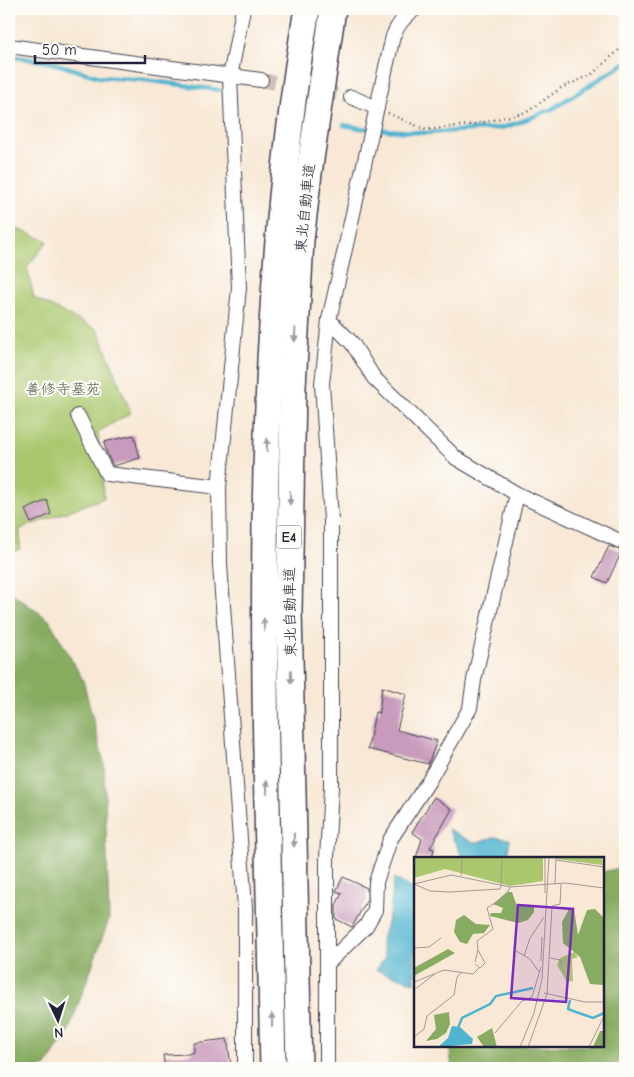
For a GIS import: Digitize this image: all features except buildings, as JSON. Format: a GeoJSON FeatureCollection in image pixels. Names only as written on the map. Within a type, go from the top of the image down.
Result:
{"type":"FeatureCollection","features":[{"type":"Feature","properties":{"kind":"highway","name":"東北自動車道"},"geometry":{"type":"LineString","coordinates":[[273,1068],[264,620],[265,511],[270,360],[278,246],[288,140],[298,59],[307,9]]}},
{"type":"Feature","properties":{"kind":"highway","name":"東北自動車道"},"geometry":{"type":"LineString","coordinates":[[300,1068],[289,611],[296,306],[309,173],[333,9]]}},
{"type":"Feature","properties":{"kind":"highway"},"geometry":{"type":"LineString","coordinates":[[296,306],[314,256],[330,108],[349,9]]}},
{"type":"Feature","properties":{"kind":"street"},"geometry":{"type":"LineString","coordinates":[[243,9],[230,77],[239,288],[219,487],[220,565],[245,908],[245,1068]]}},
{"type":"Feature","properties":{"kind":"street"},"geometry":{"type":"LineString","coordinates":[[327,1068],[327,858],[331,788],[332,519],[322,384],[329,320],[393,36],[398,24],[406,14],[415,9]]}},
{"type":"Feature","properties":{"kind":"street"},"geometry":{"type":"LineString","coordinates":[[9,46],[261,80]]}},
{"type":"Feature","properties":{"kind":"street"},"geometry":{"type":"LineString","coordinates":[[351,97],[377,108]]}},
{"type":"Feature","properties":{"kind":"street"},"geometry":{"type":"LineString","coordinates":[[329,320],[352,343],[374,378],[456,458],[517,494],[622,542]]}},
{"type":"Feature","properties":{"kind":"street"},"geometry":{"type":"LineString","coordinates":[[78,416],[106,474],[219,487]]}},
{"type":"Feature","properties":{"kind":"street"},"geometry":{"type":"LineString","coordinates":[[328,963],[366,926],[375,910],[376,882],[390,840],[428,782],[470,708],[474,680],[517,494]]}},
{"type":"Feature","properties":{"kind":"path"},"geometry":{"type":"LineString","coordinates":[[377,108],[426,130],[476,124],[527,112],[561,88],[591,75],[625,46]]}},
{"type":"Feature","properties":{"kind":"green space","name":"善修寺墓苑"},"geometry":{"type":"Polygon","coordinates":[[[9,226],[48,241],[27,267],[34,298],[98,330],[131,413],[98,432],[104,498],[20,529],[20,549],[9,554],[9,226]]]}},
{"type":"Feature","properties":{"kind":"green space"},"geometry":{"type":"Polygon","coordinates":[[[9,591],[49,620],[83,680],[104,763],[109,919],[69,1030],[46,1066],[41,1068],[9,1068],[9,591]]]}},
{"type":"Feature","properties":{"kind":"green space"},"geometry":{"type":"Polygon","coordinates":[[[619,868],[625,869],[625,1068],[593,1065],[584,1068],[452,1068],[449,1047],[604,1047],[604,872],[619,868]]]}},
{"type":"Feature","properties":{"kind":"water"},"geometry":{"type":"Polygon","coordinates":[[[448,829],[474,843],[494,837],[510,839],[507,857],[462,857],[448,829]]]}},
{"type":"Feature","properties":{"kind":"water"},"geometry":{"type":"Polygon","coordinates":[[[394,878],[414,889],[414,983],[376,970],[385,958],[381,943],[390,912],[394,878]]]}},
{"type":"Feature","properties":{"kind":"waterway"},"geometry":{"type":"LineString","coordinates":[[9,56],[49,62],[100,77],[145,80],[219,90]]}},
{"type":"Feature","properties":{"kind":"waterway"},"geometry":{"type":"LineString","coordinates":[[344,125],[426,133],[502,128],[552,109],[625,63]]}},
{"type":"Feature","properties":{"kind":"tunnel"},"geometry":{"type":"LineString","coordinates":[[261,80],[351,97]]}}]}
